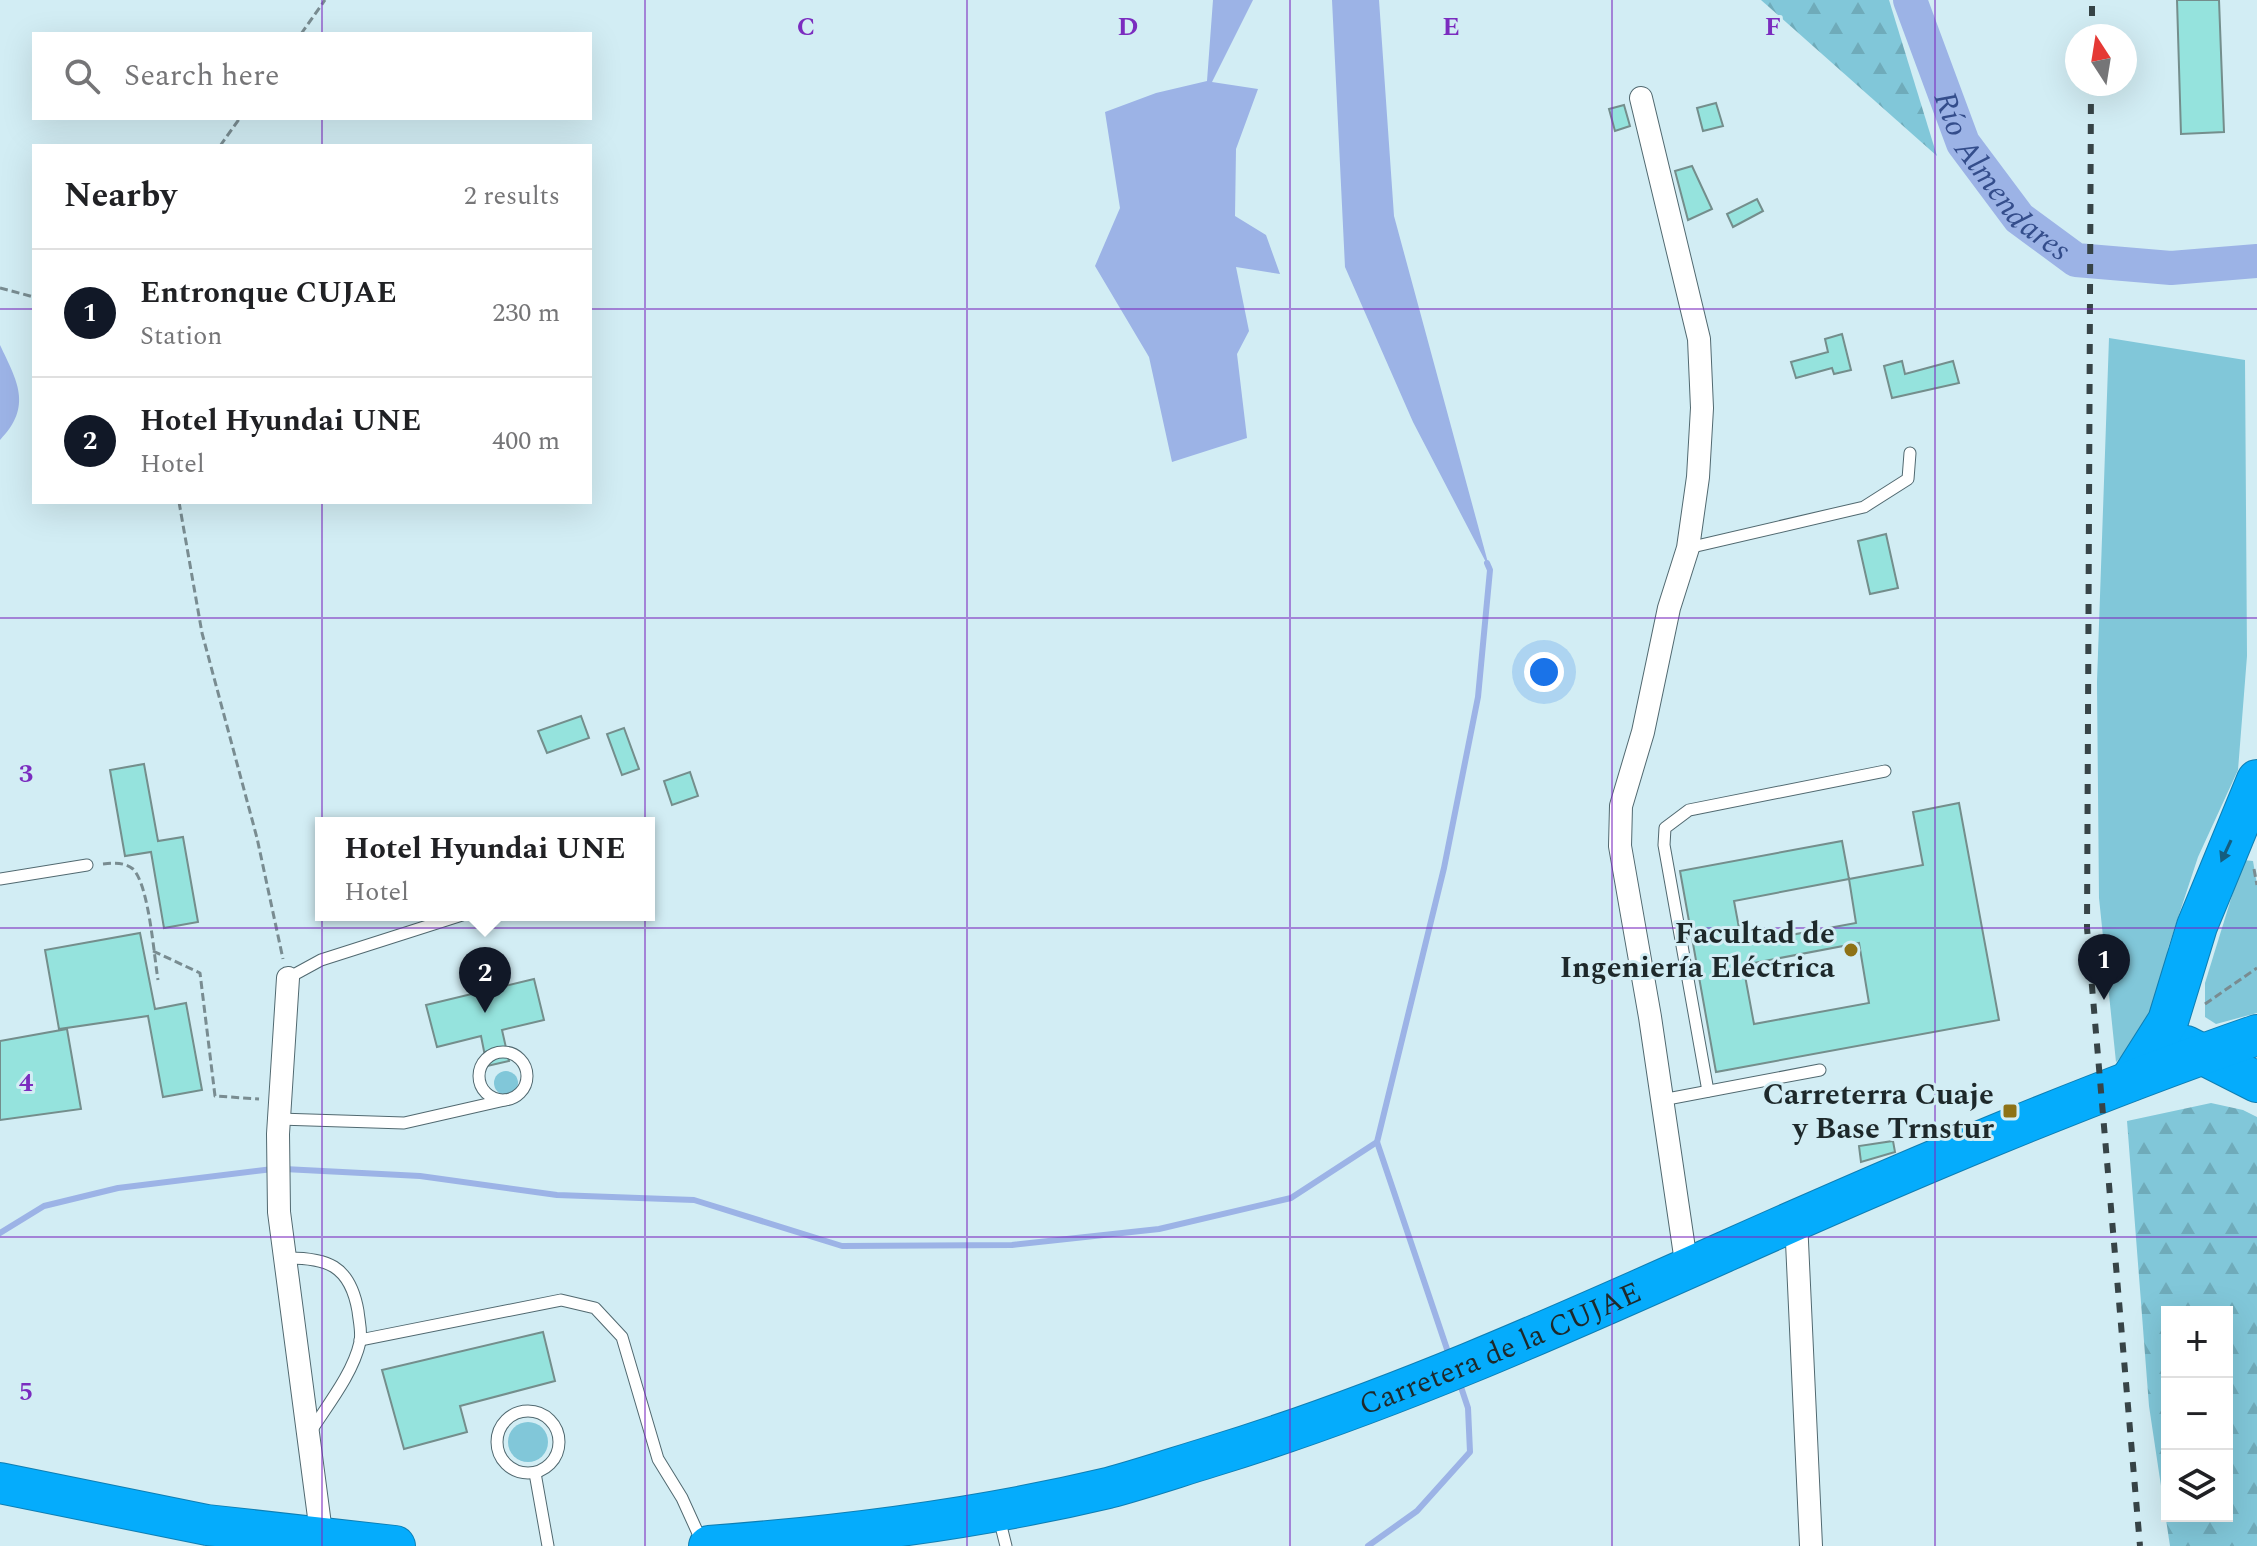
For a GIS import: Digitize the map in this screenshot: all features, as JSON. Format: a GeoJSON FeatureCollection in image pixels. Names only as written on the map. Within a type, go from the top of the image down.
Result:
{"type":"FeatureCollection","features":[{"type":"Feature","properties":{"kind":"highway"},"geometry":{"type":"LineString","coordinates":[[2130,1081],[2159,1040],[2202,913],[2257,780]]}},
{"type":"Feature","properties":{"kind":"highway"},"geometry":{"type":"LineString","coordinates":[[2173,1002],[2176,1031],[2199,1055],[2257,1082]]}},
{"type":"Feature","properties":{"kind":"highway","name":"Carretera de la CUJAE"},"geometry":{"type":"LineString","coordinates":[[706,1546],[1002,1528],[1110,1487],[1416,1387],[1796,1220],[2130,1081],[2257,1035]]}},
{"type":"Feature","properties":{"kind":"highway"},"geometry":{"type":"LineString","coordinates":[[0,1483],[282,1541],[322,1540],[395,1546]]}},
{"type":"Feature","properties":{"kind":"street"},"geometry":{"type":"LineString","coordinates":[[1641,98],[1699,339],[1702,408],[1698,477],[1688,548],[1669,608],[1643,732],[1621,806],[1620,846],[1687,1269]]}},
{"type":"Feature","properties":{"kind":"street"},"geometry":{"type":"LineString","coordinates":[[288,978],[278,1150],[283,1258],[322,1540]]}},
{"type":"Feature","properties":{"kind":"street"},"geometry":{"type":"LineString","coordinates":[[1796,1220],[1811,1546]]}},
{"type":"Feature","properties":{"kind":"lane"},"geometry":{"type":"LineString","coordinates":[[1688,548],[1864,507],[1908,479],[1910,453]]}},
{"type":"Feature","properties":{"kind":"lane"},"geometry":{"type":"LineString","coordinates":[[1708,1091],[1664,845],[1665,828],[1689,810],[1885,771]]}},
{"type":"Feature","properties":{"kind":"lane"},"geometry":{"type":"LineString","coordinates":[[0,879],[87,865]]}},
{"type":"Feature","properties":{"kind":"lane"},"geometry":{"type":"LineString","coordinates":[[288,978],[321,960],[443,921]]}},
{"type":"Feature","properties":{"kind":"lane"},"geometry":{"type":"LineString","coordinates":[[279,1110],[404,1123],[505,1100],[524,1089],[528,1075],[516,1056],[500,1052],[485,1060],[479,1075],[484,1091],[505,1100]]}},
{"type":"Feature","properties":{"kind":"lane"},"geometry":{"type":"LineString","coordinates":[[1662,1100],[1820,1070]]}},
{"type":"Feature","properties":{"kind":"lane"},"geometry":{"type":"LineString","coordinates":[[283,1258],[324,1261],[347,1278],[354,1292],[360,1340],[309,1435]]}},
{"type":"Feature","properties":{"kind":"lane"},"geometry":{"type":"LineString","coordinates":[[360,1340],[561,1300],[595,1308],[622,1337],[658,1459],[706,1546]]}},
{"type":"Feature","properties":{"kind":"lane"},"geometry":{"type":"LineString","coordinates":[[536,1411],[553,1423],[558,1432],[558,1453],[552,1462],[535,1473],[515,1471],[506,1465],[496,1447],[500,1427],[515,1413],[536,1411]]}},
{"type":"Feature","properties":{"kind":"lane"},"geometry":{"type":"LineString","coordinates":[[535,1473],[548,1546]]}},
{"type":"Feature","properties":{"kind":"path"},"geometry":{"type":"LineString","coordinates":[[302,32],[325,0]]}},
{"type":"Feature","properties":{"kind":"path"},"geometry":{"type":"LineString","coordinates":[[221,144],[239,120]]}},
{"type":"Feature","properties":{"kind":"path"},"geometry":{"type":"LineString","coordinates":[[0,288],[32,296]]}},
{"type":"Feature","properties":{"kind":"path"},"geometry":{"type":"LineString","coordinates":[[179,504],[202,633],[257,838],[288,978]]}},
{"type":"Feature","properties":{"kind":"path"},"geometry":{"type":"LineString","coordinates":[[2253,861],[2257,885]]}},
{"type":"Feature","properties":{"kind":"path"},"geometry":{"type":"LineString","coordinates":[[87,865],[120,863],[133,869],[141,884],[158,980]]}},
{"type":"Feature","properties":{"kind":"path"},"geometry":{"type":"LineString","coordinates":[[153,951],[200,973],[215,1096],[279,1110]]}},
{"type":"Feature","properties":{"kind":"green space"},"geometry":{"type":"Polygon","coordinates":[[[1761,0],[1889,0],[1937,156],[1761,0]]]}},
{"type":"Feature","properties":{"kind":"green space"},"geometry":{"type":"Polygon","coordinates":[[[2109,338],[2245,360],[2247,656],[2238,770],[2198,857],[2168,948],[2162,993],[2147,1032],[2116,1062],[2099,898],[2097,682],[2109,338]]]}},
{"type":"Feature","properties":{"kind":"green space"},"geometry":{"type":"Polygon","coordinates":[[[2243,860],[2253,861],[2257,885],[2257,1013],[2216,1024],[2205,1017],[2205,983],[2243,860]]]}},
{"type":"Feature","properties":{"kind":"green space"},"geometry":{"type":"Polygon","coordinates":[[[506,1071],[517,1078],[518,1083],[511,1094],[506,1095],[495,1088],[494,1083],[501,1072],[506,1071]]]}},
{"type":"Feature","properties":{"kind":"green space"},"geometry":{"type":"Polygon","coordinates":[[[2211,1103],[2243,1110],[2257,1117],[2257,1546],[2170,1546],[2166,1522],[2233,1522],[2233,1306],[2161,1306],[2161,1486],[2149,1406],[2127,1121],[2211,1103]]]}},
{"type":"Feature","properties":{"kind":"green space"},"geometry":{"type":"Polygon","coordinates":[[[528,1422],[542,1428],[548,1442],[542,1456],[528,1462],[514,1456],[508,1442],[514,1428],[528,1422]]]}},
{"type":"Feature","properties":{"kind":"shaded area"},"geometry":{"type":"Polygon","coordinates":[[[1213,0],[1253,0],[1212,82],[1258,89],[1236,149],[1235,216],[1266,235],[1280,274],[1236,267],[1249,331],[1237,354],[1247,438],[1172,462],[1149,357],[1095,266],[1120,208],[1105,112],[1156,93],[1207,81],[1213,0]]]}},
{"type":"Feature","properties":{"kind":"shaded area"},"geometry":{"type":"Polygon","coordinates":[[[1332,0],[1379,0],[1394,216],[1490,570],[1413,422],[1345,267],[1332,0]]]}},
{"type":"Feature","properties":{"kind":"shaded area"},"geometry":{"type":"Polygon","coordinates":[[[0,345],[16,382],[19,404],[10,428],[0,440],[0,345]]]}},
{"type":"Feature","properties":{"kind":"building"},"geometry":{"type":"Polygon","coordinates":[[[2177,0],[2219,0],[2224,132],[2181,134],[2177,0]]]}},
{"type":"Feature","properties":{"kind":"building"},"geometry":{"type":"Polygon","coordinates":[[[1716,103],[1723,126],[1703,131],[1697,108],[1716,103]]]}},
{"type":"Feature","properties":{"kind":"building"},"geometry":{"type":"Polygon","coordinates":[[[1624,105],[1630,126],[1615,131],[1609,109],[1624,105]]]}},
{"type":"Feature","properties":{"kind":"building"},"geometry":{"type":"Polygon","coordinates":[[[1692,166],[1712,209],[1688,220],[1675,171],[1692,166]]]}},
{"type":"Feature","properties":{"kind":"building"},"geometry":{"type":"Polygon","coordinates":[[[1757,199],[1763,211],[1733,227],[1727,214],[1757,199]]]}},
{"type":"Feature","properties":{"kind":"building"},"geometry":{"type":"Polygon","coordinates":[[[1842,334],[1851,370],[1834,374],[1832,368],[1796,378],[1791,362],[1828,352],[1825,339],[1842,334]]]}},
{"type":"Feature","properties":{"kind":"building"},"geometry":{"type":"Polygon","coordinates":[[[1902,361],[1905,374],[1953,361],[1959,383],[1892,398],[1884,366],[1902,361]]]}},
{"type":"Feature","properties":{"kind":"building"},"geometry":{"type":"Polygon","coordinates":[[[1886,534],[1898,588],[1870,594],[1858,541],[1886,534]]]}},
{"type":"Feature","properties":{"kind":"building"},"geometry":{"type":"Polygon","coordinates":[[[581,716],[589,738],[547,753],[538,731],[581,716]]]}},
{"type":"Feature","properties":{"kind":"building"},"geometry":{"type":"Polygon","coordinates":[[[624,728],[639,769],[622,775],[607,734],[624,728]]]}},
{"type":"Feature","properties":{"kind":"building"},"geometry":{"type":"Polygon","coordinates":[[[144,764],[158,841],[183,837],[198,922],[164,928],[151,852],[125,856],[110,770],[144,764]]]}},
{"type":"Feature","properties":{"kind":"building"},"geometry":{"type":"Polygon","coordinates":[[[690,772],[698,796],[672,805],[664,781],[690,772]]]}},
{"type":"Feature","properties":{"kind":"building"},"geometry":{"type":"Polygon","coordinates":[[[1959,803],[1999,1020],[1716,1072],[1680,871],[1842,841],[1849,879],[1923,865],[1913,812],[1959,803]],[[1849,879],[1734,901],[1742,944],[1856,923],[1849,879]],[[1859,943],[1743,965],[1754,1024],[1869,1003],[1859,943]]]}},
{"type":"Feature","properties":{"kind":"building"},"geometry":{"type":"Polygon","coordinates":[[[140,933],[155,1009],[186,1003],[202,1090],[163,1097],[148,1016],[59,1029],[45,950],[140,933]]]}},
{"type":"Feature","properties":{"kind":"building"},"geometry":{"type":"Polygon","coordinates":[[[534,979],[544,1020],[502,1030],[509,1061],[487,1066],[481,1036],[437,1047],[426,1005],[534,979]]]}},
{"type":"Feature","properties":{"kind":"building"},"geometry":{"type":"Polygon","coordinates":[[[67,1029],[81,1109],[0,1120],[0,1041],[67,1029]]]}},
{"type":"Feature","properties":{"kind":"building"},"geometry":{"type":"Polygon","coordinates":[[[1893,1141],[1895,1152],[1861,1162],[1859,1146],[1893,1141]]]}},
{"type":"Feature","properties":{"kind":"building"},"geometry":{"type":"Polygon","coordinates":[[[543,1332],[555,1381],[460,1406],[467,1432],[404,1449],[382,1370],[543,1332]]]}},
{"type":"Feature","properties":{"kind":"waterway","name":"Río Almendares"},"geometry":{"type":"LineString","coordinates":[[1910,0],[1963,143],[2019,218],[2076,260],[2171,268],[2257,261]]}},
{"type":"Feature","properties":{"kind":"waterway"},"geometry":{"type":"LineString","coordinates":[[1449,1355],[1377,1142],[1444,868],[1478,697],[1490,570],[1487,563]]}},
{"type":"Feature","properties":{"kind":"waterway"},"geometry":{"type":"LineString","coordinates":[[284,1169],[420,1176],[557,1195],[694,1200],[842,1246],[1012,1245],[1159,1229],[1291,1198],[1377,1142]]}},
{"type":"Feature","properties":{"kind":"waterway"},"geometry":{"type":"LineString","coordinates":[[0,1233],[44,1206],[118,1188],[273,1169]]}},
{"type":"Feature","properties":{"kind":"waterway"},"geometry":{"type":"LineString","coordinates":[[1368,1546],[1417,1511],[1470,1452],[1468,1408],[1459,1381]]}},
{"type":"Feature","properties":{"kind":"railway"},"geometry":{"type":"LineString","coordinates":[[2092,0],[2092,24]]}},
{"type":"Feature","properties":{"kind":"railway"},"geometry":{"type":"LineString","coordinates":[[2091,96],[2087,928],[2140,1546]]}},
{"type":"Feature","properties":{"kind":"place","name":"Facultad de Ingeniería Eléctrica"},"geometry":{"type":"Point","coordinates":[1851,950]}},
{"type":"Feature","properties":{"kind":"place","name":"Entronque CUJAE"},"geometry":{"type":"Point","coordinates":[2104,1000]}},
{"type":"Feature","properties":{"kind":"place","name":"Hotel Hyundai UNE"},"geometry":{"type":"Point","coordinates":[485,1013]}},
{"type":"Feature","properties":{"kind":"place","name":"Carreterra Cuaje y Base Trnstur"},"geometry":{"type":"Point","coordinates":[2010,1111]}}]}
